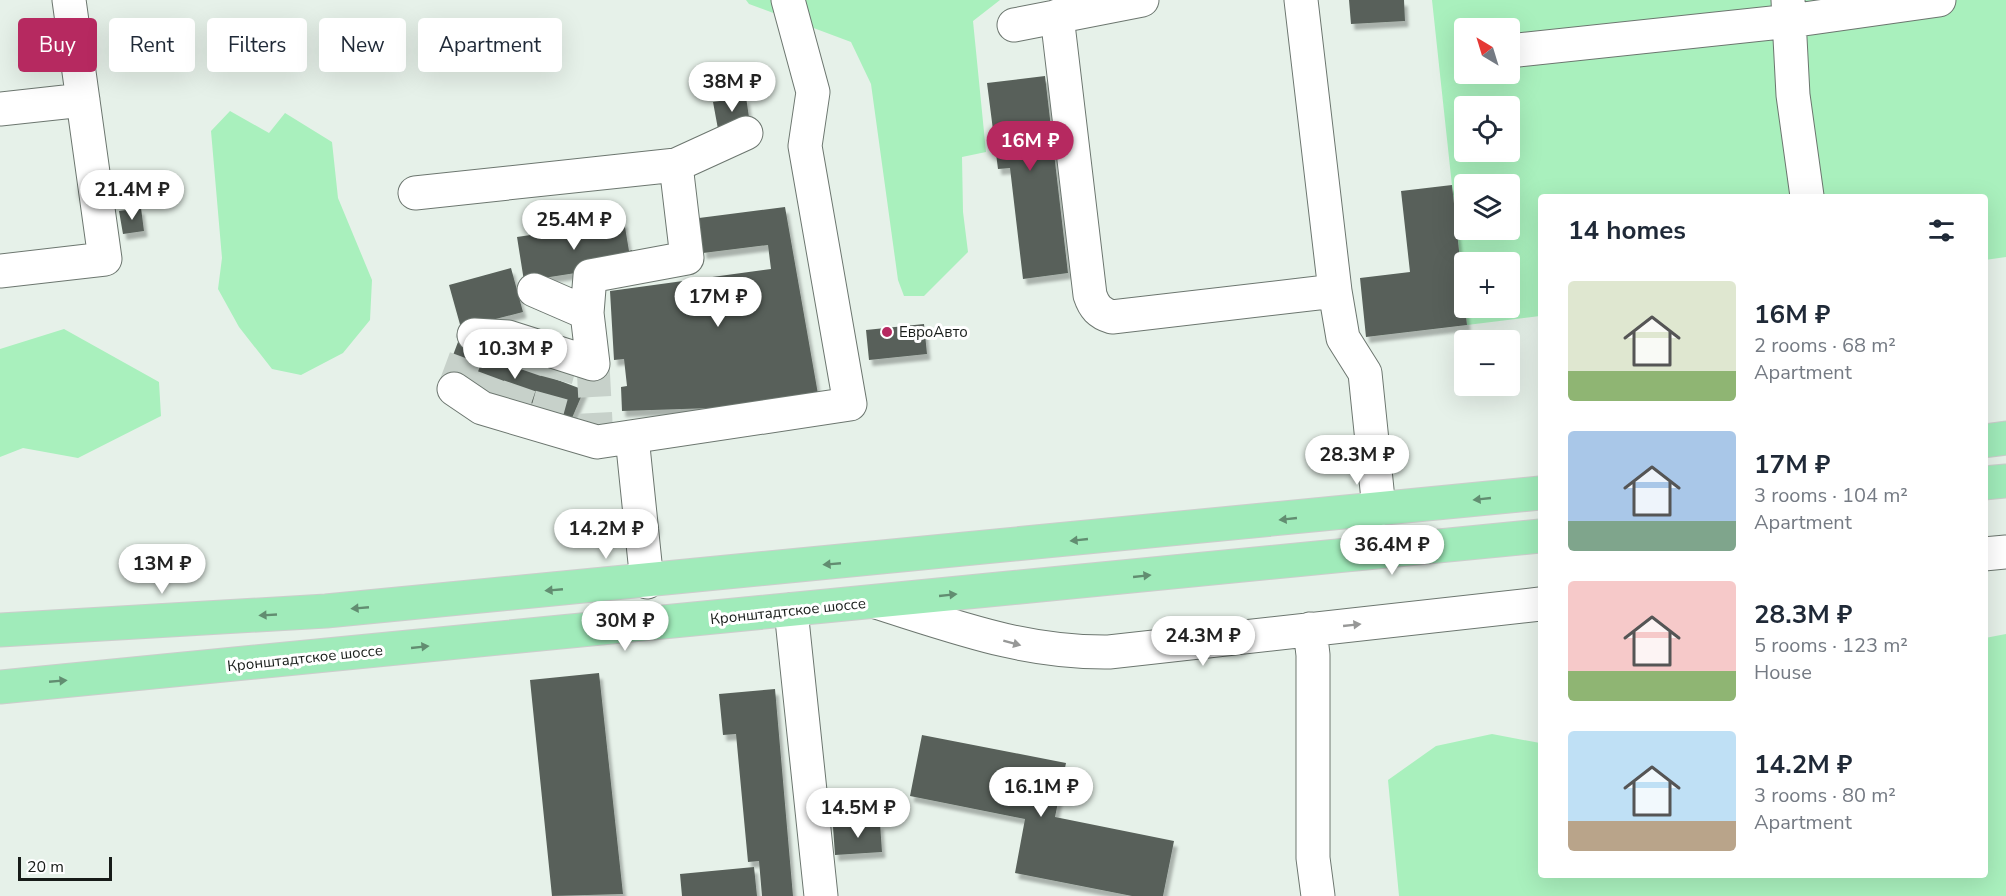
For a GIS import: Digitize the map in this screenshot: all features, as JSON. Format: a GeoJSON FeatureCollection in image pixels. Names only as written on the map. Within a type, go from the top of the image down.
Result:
{"type":"FeatureCollection","features":[{"type":"Feature","properties":{"kind":"main road"},"geometry":{"type":"LineString","coordinates":[[1988,440],[2006,438]]}},
{"type":"Feature","properties":{"kind":"main road"},"geometry":{"type":"LineString","coordinates":[[1988,483],[2006,481]]}},
{"type":"Feature","properties":{"kind":"main road"},"geometry":{"type":"LineString","coordinates":[[0,630],[326,612],[1538,493]]}},
{"type":"Feature","properties":{"kind":"main road","name":"Кронштадтское шоссе"},"geometry":{"type":"LineString","coordinates":[[0,687],[1538,536]]}},
{"type":"Feature","properties":{"kind":"street"},"geometry":{"type":"LineString","coordinates":[[0,271],[105,259],[69,0]]}},
{"type":"Feature","properties":{"kind":"street"},"geometry":{"type":"LineString","coordinates":[[454,390],[482,408],[597,442],[850,404],[805,146],[813,92],[788,0]]}},
{"type":"Feature","properties":{"kind":"street"},"geometry":{"type":"LineString","coordinates":[[1014,25],[1142,0]]}},
{"type":"Feature","properties":{"kind":"street"},"geometry":{"type":"LineString","coordinates":[[1301,0],[1335,291],[1343,338],[1365,373],[1379,509]]}},
{"type":"Feature","properties":{"kind":"street"},"geometry":{"type":"LineString","coordinates":[[1520,49],[1789,10],[1939,0]]}},
{"type":"Feature","properties":{"kind":"street"},"geometry":{"type":"LineString","coordinates":[[1789,10],[1793,95],[1808,194]]}},
{"type":"Feature","properties":{"kind":"street"},"geometry":{"type":"LineString","coordinates":[[1057,16],[1090,295],[1094,306],[1103,315],[1112,317],[1335,291]]}},
{"type":"Feature","properties":{"kind":"street"},"geometry":{"type":"LineString","coordinates":[[0,109],[83,100]]}},
{"type":"Feature","properties":{"kind":"street"},"geometry":{"type":"LineString","coordinates":[[415,193],[676,165],[746,133]]}},
{"type":"Feature","properties":{"kind":"street"},"geometry":{"type":"LineString","coordinates":[[474,336],[508,337],[592,364],[587,313],[590,276],[687,258],[676,165]]}},
{"type":"Feature","properties":{"kind":"street"},"geometry":{"type":"LineString","coordinates":[[534,290],[587,313]]}},
{"type":"Feature","properties":{"kind":"street"},"geometry":{"type":"LineString","coordinates":[[632,437],[647,582]]}},
{"type":"Feature","properties":{"kind":"street"},"geometry":{"type":"LineString","coordinates":[[1988,554],[2006,552]]}},
{"type":"Feature","properties":{"kind":"street"},"geometry":{"type":"LineString","coordinates":[[876,602],[1019,645],[1056,651],[1109,652],[1538,604]]}},
{"type":"Feature","properties":{"kind":"street"},"geometry":{"type":"LineString","coordinates":[[791,610],[821,896]]}},
{"type":"Feature","properties":{"kind":"street"},"geometry":{"type":"LineString","coordinates":[[1310,629],[1313,655],[1313,858],[1318,896]]}},
{"type":"Feature","properties":{"kind":"green space"},"geometry":{"type":"Polygon","coordinates":[[[746,0],[1000,0],[973,21],[986,152],[962,157],[963,212],[968,252],[924,296],[904,296],[898,280],[871,84],[851,42],[749,4],[746,0]]]}},
{"type":"Feature","properties":{"kind":"green space"},"geometry":{"type":"Polygon","coordinates":[[[1432,0],[2006,0],[2006,257],[1988,260],[1988,194],[1538,194],[1538,316],[1467,325],[1466,318],[1520,318],[1520,252],[1459,252],[1458,240],[1520,240],[1520,174],[1454,174],[1454,204],[1432,0]]]}},
{"type":"Feature","properties":{"kind":"green space"},"geometry":{"type":"Polygon","coordinates":[[[230,111],[269,133],[285,113],[332,142],[338,198],[372,280],[370,320],[343,353],[301,375],[272,369],[239,327],[218,289],[222,258],[211,131],[230,111]]]}},
{"type":"Feature","properties":{"kind":"green space"},"geometry":{"type":"Polygon","coordinates":[[[64,329],[159,382],[161,416],[78,458],[23,448],[0,457],[0,349],[64,329]]]}},
{"type":"Feature","properties":{"kind":"green space"},"geometry":{"type":"Polygon","coordinates":[[[2006,634],[2006,896],[1399,896],[1388,780],[1436,746],[1492,734],[1538,743],[1538,878],[1988,878],[1988,637],[2006,634]]]}},
{"type":"Feature","properties":{"kind":"building"},"geometry":{"type":"Polygon","coordinates":[[[1349,0],[1404,0],[1405,21],[1351,24],[1349,0]]]}},
{"type":"Feature","properties":{"kind":"building"},"geometry":{"type":"Polygon","coordinates":[[[1045,76],[1068,273],[1023,279],[1010,168],[998,169],[987,83],[1045,76]]]}},
{"type":"Feature","properties":{"kind":"building"},"geometry":{"type":"Polygon","coordinates":[[[746,97],[750,124],[718,129],[713,102],[746,97]]]}},
{"type":"Feature","properties":{"kind":"building"},"geometry":{"type":"Polygon","coordinates":[[[1452,185],[1454,240],[1458,240],[1459,252],[1454,252],[1454,318],[1466,318],[1467,325],[1366,337],[1360,278],[1410,272],[1401,191],[1452,185]]]}},
{"type":"Feature","properties":{"kind":"building"},"geometry":{"type":"Polygon","coordinates":[[[785,207],[818,394],[712,408],[622,411],[621,387],[627,386],[624,359],[614,360],[610,291],[771,269],[768,245],[703,253],[699,218],[785,207]]]}},
{"type":"Feature","properties":{"kind":"building"},"geometry":{"type":"Polygon","coordinates":[[[141,208],[144,231],[123,234],[119,211],[141,208]]]}},
{"type":"Feature","properties":{"kind":"building"},"geometry":{"type":"Polygon","coordinates":[[[624,221],[629,251],[632,250],[634,264],[524,281],[517,237],[624,221]]]}},
{"type":"Feature","properties":{"kind":"building"},"geometry":{"type":"Polygon","coordinates":[[[511,268],[523,312],[461,328],[449,285],[511,268]]]}},
{"type":"Feature","properties":{"kind":"building"},"geometry":{"type":"Polygon","coordinates":[[[924,324],[927,354],[869,360],[866,330],[924,324]]]}},
{"type":"Feature","properties":{"kind":"building"},"geometry":{"type":"Polygon","coordinates":[[[458,342],[584,390],[572,418],[447,371],[458,342]]]}},
{"type":"Feature","properties":{"kind":"building"},"geometry":{"type":"Polygon","coordinates":[[[599,673],[623,894],[552,896],[530,680],[599,673]]]}},
{"type":"Feature","properties":{"kind":"building"},"geometry":{"type":"Polygon","coordinates":[[[775,689],[793,896],[762,896],[759,861],[748,862],[736,734],[723,735],[719,694],[775,689]]]}},
{"type":"Feature","properties":{"kind":"building"},"geometry":{"type":"Polygon","coordinates":[[[922,735],[1066,763],[1055,817],[1174,841],[1163,896],[1132,896],[1015,873],[1025,819],[910,796],[922,735]]]}},
{"type":"Feature","properties":{"kind":"building"},"geometry":{"type":"Polygon","coordinates":[[[880,823],[882,852],[835,855],[833,827],[880,823]]]}},
{"type":"Feature","properties":{"kind":"building"},"geometry":{"type":"Polygon","coordinates":[[[754,867],[757,896],[682,896],[680,874],[754,867]]]}},
{"type":"Feature","properties":{"kind":"tunnel"},"geometry":{"type":"LineString","coordinates":[[454,389],[474,335]]}},
{"type":"Feature","properties":{"kind":"tunnel"},"geometry":{"type":"LineString","coordinates":[[482,408],[508,337]]}},
{"type":"Feature","properties":{"kind":"tunnel"},"geometry":{"type":"LineString","coordinates":[[509,417],[534,345]]}},
{"type":"Feature","properties":{"kind":"tunnel"},"geometry":{"type":"LineString","coordinates":[[543,427],[563,354]]}},
{"type":"Feature","properties":{"kind":"tunnel"},"geometry":{"type":"LineString","coordinates":[[593,364],[597,442]]}},
{"type":"Feature","properties":{"kind":"place","name":"ЕвроАвто"},"geometry":{"type":"Point","coordinates":[887,332]}}]}
